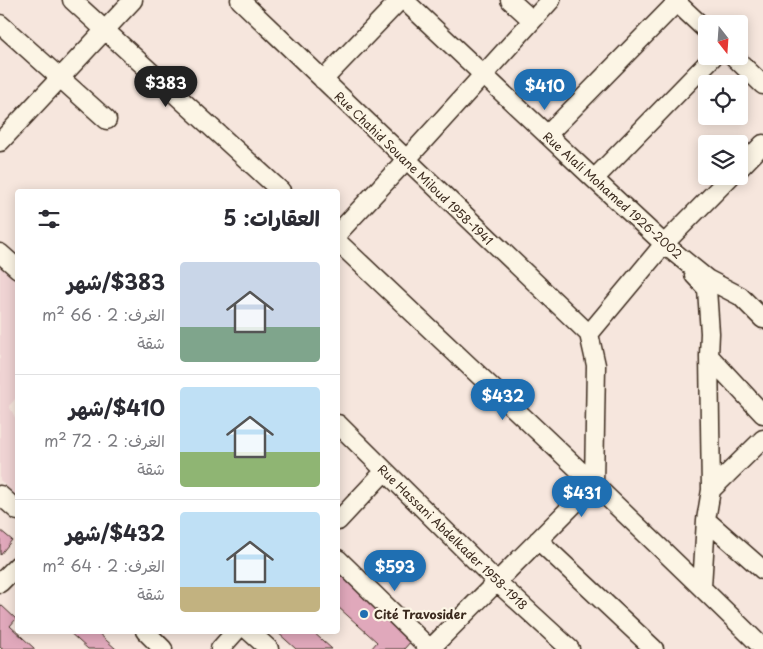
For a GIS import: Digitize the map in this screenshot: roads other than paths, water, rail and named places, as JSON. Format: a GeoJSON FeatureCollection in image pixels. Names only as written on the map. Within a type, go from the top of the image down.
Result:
{"type":"FeatureCollection","features":[{"type":"Feature","properties":{"kind":"street"},"geometry":{"type":"LineString","coordinates":[[72,0],[280,189]]}},
{"type":"Feature","properties":{"kind":"street"},"geometry":{"type":"LineString","coordinates":[[0,142],[133,0]]}},
{"type":"Feature","properties":{"kind":"street","name":"Rue Chahid Souane Miloud 1958-1941"},"geometry":{"type":"LineString","coordinates":[[240,0],[589,334]]}},
{"type":"Feature","properties":{"kind":"street","name":"Rue Alali Mohamed 1926-2002"},"geometry":{"type":"LineString","coordinates":[[404,0],[664,244],[707,278],[740,296],[763,319]]}},
{"type":"Feature","properties":{"kind":"street"},"geometry":{"type":"LineString","coordinates":[[510,0],[532,20]]}},
{"type":"Feature","properties":{"kind":"street"},"geometry":{"type":"LineString","coordinates":[[340,231],[551,0]]}},
{"type":"Feature","properties":{"kind":"street"},"geometry":{"type":"LineString","coordinates":[[547,135],[676,1],[698,22]]}},
{"type":"Feature","properties":{"kind":"street"},"geometry":{"type":"LineString","coordinates":[[323,80],[395,6]]}},
{"type":"Feature","properties":{"kind":"street"},"geometry":{"type":"LineString","coordinates":[[0,24],[107,120]]}},
{"type":"Feature","properties":{"kind":"street"},"geometry":{"type":"LineString","coordinates":[[594,179],[705,65]]}},
{"type":"Feature","properties":{"kind":"street"},"geometry":{"type":"LineString","coordinates":[[742,65],[763,85]]}},
{"type":"Feature","properties":{"kind":"street"},"geometry":{"type":"LineString","coordinates":[[748,160],[763,144]]}},
{"type":"Feature","properties":{"kind":"street"},"geometry":{"type":"LineString","coordinates":[[340,560],[430,649],[594,484],[596,365],[589,334],[664,244],[722,185]]}},
{"type":"Feature","properties":{"kind":"street"},"geometry":{"type":"LineString","coordinates":[[340,244],[702,587],[763,648]]}},
{"type":"Feature","properties":{"kind":"street"},"geometry":{"type":"LineString","coordinates":[[664,244],[707,289],[710,333],[711,490],[706,520],[702,587]]}},
{"type":"Feature","properties":{"kind":"street"},"geometry":{"type":"LineString","coordinates":[[0,253],[15,266]]}},
{"type":"Feature","properties":{"kind":"street"},"geometry":{"type":"LineString","coordinates":[[709,356],[763,414]]}},
{"type":"Feature","properties":{"kind":"street","name":"Rue Hassani Abdelkader 1958-1918"},"geometry":{"type":"LineString","coordinates":[[340,426],[497,582],[570,649]]}},
{"type":"Feature","properties":{"kind":"street"},"geometry":{"type":"LineString","coordinates":[[711,490],[763,439]]}},
{"type":"Feature","properties":{"kind":"street"},"geometry":{"type":"LineString","coordinates":[[340,519],[385,471]]}},
{"type":"Feature","properties":{"kind":"street"},"geometry":{"type":"LineString","coordinates":[[0,495],[15,508]]}},
{"type":"Feature","properties":{"kind":"street"},"geometry":{"type":"LineString","coordinates":[[706,520],[763,570]]}},
{"type":"Feature","properties":{"kind":"street"},"geometry":{"type":"LineString","coordinates":[[538,540],[654,649]]}},
{"type":"Feature","properties":{"kind":"street"},"geometry":{"type":"LineString","coordinates":[[0,584],[15,568]]}},
{"type":"Feature","properties":{"kind":"street"},"geometry":{"type":"LineString","coordinates":[[148,634],[163,649]]}},
{"type":"Feature","properties":{"kind":"street"},"geometry":{"type":"LineString","coordinates":[[220,649],[233,634]]}},
{"type":"Feature","properties":{"kind":"street"},"geometry":{"type":"LineString","coordinates":[[252,634],[269,649]]}},
{"type":"Feature","properties":{"kind":"place","name":"Cité Travosider"},"geometry":{"type":"Point","coordinates":[364,614]}}]}
